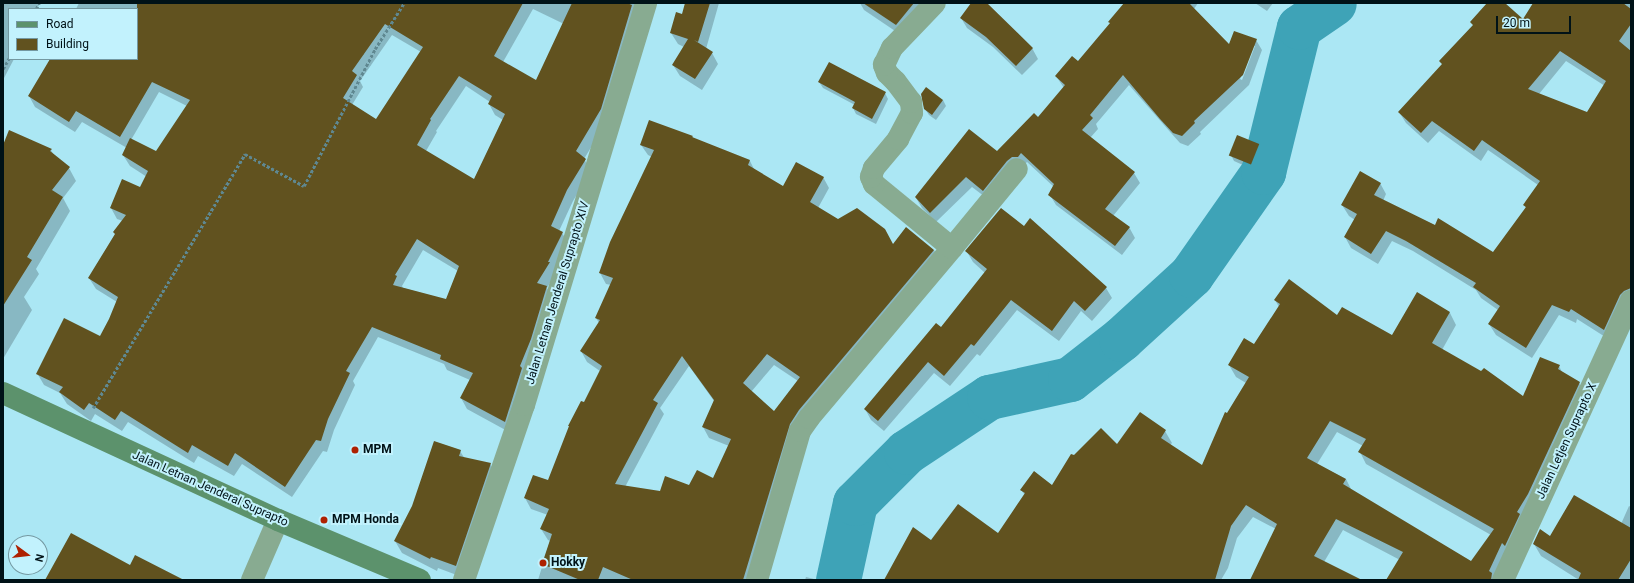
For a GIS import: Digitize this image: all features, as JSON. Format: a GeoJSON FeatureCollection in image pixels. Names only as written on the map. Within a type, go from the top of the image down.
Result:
{"type":"FeatureCollection","features":[{"type":"Feature","properties":{"kind":"main road","name":"Jalan Letnan Jenderal Suprapto"},"geometry":{"type":"LineString","coordinates":[[3,393],[278,520],[420,580]]}},
{"type":"Feature","properties":{"kind":"street","name":"Jalan Letnan Jenderal Suprapto XIV"},"geometry":{"type":"LineString","coordinates":[[464,580],[524,405],[646,3]]}},
{"type":"Feature","properties":{"kind":"street"},"geometry":{"type":"LineString","coordinates":[[935,3],[892,48],[884,65],[887,73],[911,102],[912,113],[898,139],[874,168],[871,177],[874,184],[952,248]]}},
{"type":"Feature","properties":{"kind":"street"},"geometry":{"type":"LineString","coordinates":[[756,580],[800,431],[808,418],[1017,169]]}},
{"type":"Feature","properties":{"kind":"street","name":"Jalan Letjen Suprapto X"},"geometry":{"type":"LineString","coordinates":[[1503,580],[1631,301]]}},
{"type":"Feature","properties":{"kind":"street"},"geometry":{"type":"LineString","coordinates":[[252,580],[278,520]]}},
{"type":"Feature","properties":{"kind":"path"},"geometry":{"type":"LineString","coordinates":[[80,429],[245,154],[304,186],[375,49],[404,3]]}},
{"type":"Feature","properties":{"kind":"path"},"geometry":{"type":"LineString","coordinates":[[3,69],[8,60]]}},
{"type":"Feature","properties":{"kind":"building"},"geometry":{"type":"Polygon","coordinates":[[[137,3],[523,3],[494,56],[536,80],[572,3],[627,3],[632,5],[601,109],[576,151],[586,159],[567,190],[551,226],[563,232],[548,262],[550,262],[537,283],[547,286],[531,339],[520,366],[522,368],[505,422],[460,398],[473,373],[440,359],[441,355],[372,327],[346,371],[350,373],[328,419],[321,441],[316,440],[285,487],[235,453],[228,466],[192,445],[188,453],[121,411],[115,420],[89,403],[84,410],[59,392],[63,387],[36,374],[64,318],[100,336],[118,297],[88,278],[115,234],[113,232],[126,215],[110,208],[122,179],[140,187],[148,171],[122,155],[130,138],[156,151],[190,100],[152,82],[120,137],[76,111],[69,122],[28,96],[49,60],[138,60],[137,3]],[[385,24],[352,71],[357,75],[343,98],[376,119],[423,47],[385,24]],[[459,76],[430,119],[431,120],[417,145],[474,179],[505,114],[488,104],[492,96],[459,76]],[[417,239],[395,275],[397,276],[393,285],[446,299],[459,266],[417,239]]]}},
{"type":"Feature","properties":{"kind":"building"},"geometry":{"type":"Polygon","coordinates":[[[685,3],[710,3],[698,42],[694,40],[713,52],[695,79],[672,65],[688,39],[670,33],[676,12],[682,14],[685,3]]]}},
{"type":"Feature","properties":{"kind":"building"},"geometry":{"type":"Polygon","coordinates":[[[863,3],[914,3],[896,25],[863,3]]]}},
{"type":"Feature","properties":{"kind":"building"},"geometry":{"type":"Polygon","coordinates":[[[971,3],[987,3],[1033,48],[1016,66],[986,37],[960,18],[971,3]]]}},
{"type":"Feature","properties":{"kind":"building"},"geometry":{"type":"Polygon","coordinates":[[[1124,3],[1189,3],[1229,44],[1234,31],[1257,39],[1243,75],[1194,121],[1195,123],[1182,136],[1173,133],[1123,75],[1090,115],[1093,118],[1082,130],[1135,172],[1105,209],[1130,227],[1115,246],[1048,195],[1054,184],[1021,153],[1018,157],[1012,157],[1007,161],[983,191],[966,177],[930,213],[915,197],[969,129],[997,151],[1034,113],[1038,117],[1065,85],[1055,76],[1072,56],[1078,61],[1110,23],[1108,22],[1124,3]]]}},
{"type":"Feature","properties":{"kind":"building"},"geometry":{"type":"Polygon","coordinates":[[[1487,3],[1505,3],[1523,19],[1533,3],[1623,3],[1631,9],[1631,24],[1619,41],[1631,51],[1631,288],[1624,291],[1620,295],[1604,330],[1571,309],[1569,312],[1552,305],[1526,348],[1488,324],[1500,306],[1473,287],[1476,283],[1406,241],[1386,231],[1371,254],[1344,237],[1357,214],[1341,205],[1360,171],[1381,183],[1374,195],[1435,225],[1438,218],[1493,252],[1526,207],[1523,205],[1540,181],[1482,140],[1474,151],[1432,121],[1421,133],[1398,112],[1442,64],[1439,61],[1473,25],[1470,22],[1487,3]],[[1560,51],[1528,89],[1587,112],[1606,81],[1560,51]]]}},
{"type":"Feature","properties":{"kind":"building"},"geometry":{"type":"Polygon","coordinates":[[[829,62],[886,92],[872,119],[852,108],[855,102],[818,82],[829,62]]]}},
{"type":"Feature","properties":{"kind":"building"},"geometry":{"type":"Polygon","coordinates":[[[926,87],[943,100],[932,115],[924,109],[921,94],[926,87]]]}},
{"type":"Feature","properties":{"kind":"building"},"geometry":{"type":"Polygon","coordinates":[[[649,120],[693,136],[692,137],[750,160],[748,165],[783,186],[796,162],[824,177],[810,202],[838,219],[857,208],[885,229],[893,244],[906,227],[934,250],[799,410],[790,424],[743,580],[633,580],[603,567],[598,580],[580,580],[542,564],[552,534],[540,529],[549,509],[524,498],[533,475],[548,480],[568,426],[581,401],[584,402],[602,366],[580,351],[600,320],[595,318],[613,278],[599,273],[610,242],[654,150],[640,145],[649,120]],[[767,354],[743,383],[774,411],[800,377],[767,354]],[[682,356],[653,400],[658,403],[615,484],[660,491],[665,476],[689,485],[697,470],[713,478],[731,439],[702,427],[714,400],[682,356]]]}},
{"type":"Feature","properties":{"kind":"building"},"geometry":{"type":"Polygon","coordinates":[[[9,130],[52,149],[50,151],[70,167],[52,190],[63,197],[27,257],[32,260],[3,306],[3,145],[9,130]]]}},
{"type":"Feature","properties":{"kind":"building"},"geometry":{"type":"Polygon","coordinates":[[[1237,135],[1259,144],[1251,164],[1229,155],[1237,135]]]}},
{"type":"Feature","properties":{"kind":"building"},"geometry":{"type":"Polygon","coordinates":[[[1001,208],[1024,226],[1030,218],[1107,287],[1085,311],[1074,301],[1052,331],[1011,300],[974,346],[971,344],[944,376],[928,362],[878,421],[864,409],[936,323],[941,327],[987,269],[965,251],[1001,208]]]}},
{"type":"Feature","properties":{"kind":"building"},"geometry":{"type":"Polygon","coordinates":[[[1289,279],[1337,315],[1342,307],[1392,335],[1417,292],[1450,312],[1432,343],[1481,371],[1484,368],[1523,396],[1540,357],[1560,365],[1558,369],[1580,382],[1528,494],[1517,512],[1520,514],[1505,546],[1502,543],[1489,571],[1492,573],[1491,580],[1386,580],[1403,552],[1336,519],[1314,556],[1362,580],[1250,580],[1277,524],[1246,505],[1231,526],[1215,580],[884,580],[913,527],[931,540],[958,504],[998,533],[1025,493],[1020,490],[1034,471],[1052,485],[1071,454],[1074,455],[1101,428],[1117,444],[1140,412],[1166,430],[1161,438],[1202,465],[1225,412],[1227,413],[1249,377],[1228,365],[1244,338],[1254,344],[1280,304],[1274,300],[1289,279]],[[1330,421],[1307,458],[1346,479],[1343,484],[1471,561],[1494,529],[1358,452],[1366,439],[1330,421]]]}},
{"type":"Feature","properties":{"kind":"building"},"geometry":{"type":"Polygon","coordinates":[[[434,441],[461,450],[459,456],[491,463],[456,566],[431,557],[430,559],[394,541],[412,506],[434,441]]]}},
{"type":"Feature","properties":{"kind":"building"},"geometry":{"type":"Polygon","coordinates":[[[1574,495],[1631,528],[1631,559],[1618,580],[1578,580],[1581,573],[1533,544],[1540,529],[1550,536],[1574,495]]]}},
{"type":"Feature","properties":{"kind":"building"},"geometry":{"type":"Polygon","coordinates":[[[71,533],[130,565],[135,555],[184,580],[45,580],[71,533]]]}},
{"type":"Feature","properties":{"kind":"waterway"},"geometry":{"type":"LineString","coordinates":[[838,580],[855,503],[906,452],[989,397],[1070,379],[1121,339],[1191,275],[1263,172],[1299,27],[1334,3]]}},
{"type":"Feature","properties":{"kind":"place","name":"MPM"},"geometry":{"type":"Point","coordinates":[355,450]}},
{"type":"Feature","properties":{"kind":"place","name":"MPM Honda"},"geometry":{"type":"Point","coordinates":[324,520]}},
{"type":"Feature","properties":{"kind":"place","name":"Hokky"},"geometry":{"type":"Point","coordinates":[543,563]}}]}
